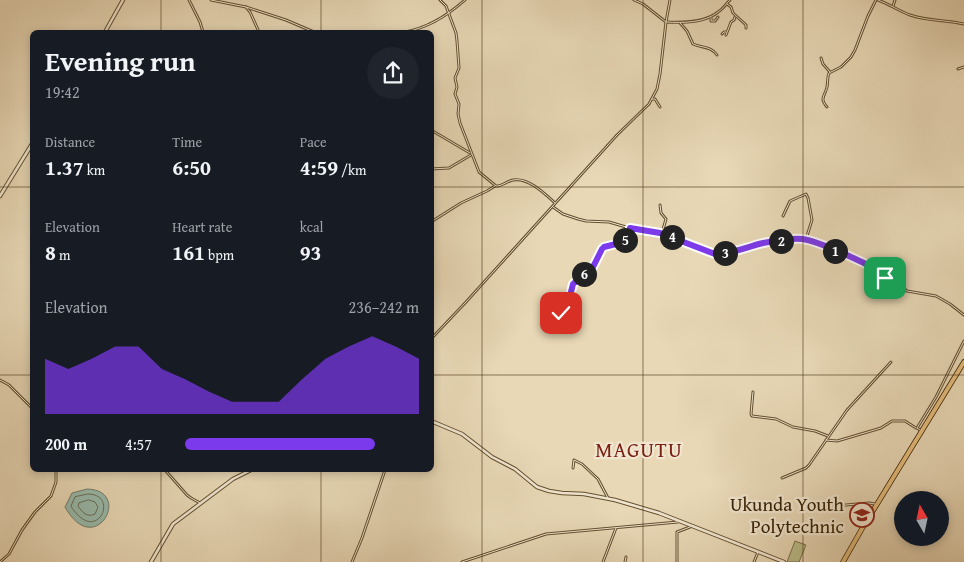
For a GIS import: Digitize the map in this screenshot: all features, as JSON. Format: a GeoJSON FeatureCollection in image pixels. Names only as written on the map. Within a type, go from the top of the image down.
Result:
{"type":"FeatureCollection","features":[{"type":"Feature","properties":{"kind":"highway"},"geometry":{"type":"LineString","coordinates":[[843,562],[853,542],[962,370],[964,362]]}},
{"type":"Feature","properties":{"kind":"street"},"geometry":{"type":"LineString","coordinates":[[106,30],[123,0]]}},
{"type":"Feature","properties":{"kind":"street"},"geometry":{"type":"LineString","coordinates":[[189,0],[202,30]]}},
{"type":"Feature","properties":{"kind":"street"},"geometry":{"type":"LineString","coordinates":[[211,0],[286,20],[309,30]]}},
{"type":"Feature","properties":{"kind":"street"},"geometry":{"type":"LineString","coordinates":[[440,0],[446,6],[456,34],[459,68],[455,78],[457,87],[455,94],[460,108],[458,112],[459,118],[480,174],[496,186]]}},
{"type":"Feature","properties":{"kind":"street"},"geometry":{"type":"LineString","coordinates":[[411,30],[432,23],[465,0]]}},
{"type":"Feature","properties":{"kind":"street"},"geometry":{"type":"LineString","coordinates":[[634,0],[643,4],[666,22],[703,20],[718,12],[730,0]]}},
{"type":"Feature","properties":{"kind":"street"},"geometry":{"type":"LineString","coordinates":[[434,336],[617,135],[652,100],[660,74],[670,0]]}},
{"type":"Feature","properties":{"kind":"street"},"geometry":{"type":"LineString","coordinates":[[827,107],[824,104],[823,98],[827,88],[827,77],[830,72],[842,68],[851,57],[868,16],[877,0],[910,15],[964,24]]}},
{"type":"Feature","properties":{"kind":"street"},"geometry":{"type":"LineString","coordinates":[[892,7],[895,0]]}},
{"type":"Feature","properties":{"kind":"street"},"geometry":{"type":"LineString","coordinates":[[727,3],[736,16],[746,25],[746,28]]}},
{"type":"Feature","properties":{"kind":"street"},"geometry":{"type":"LineString","coordinates":[[246,8],[250,12],[258,30]]}},
{"type":"Feature","properties":{"kind":"street"},"geometry":{"type":"LineString","coordinates":[[722,34],[724,32],[726,34],[736,16]]}},
{"type":"Feature","properties":{"kind":"street"},"geometry":{"type":"LineString","coordinates":[[710,17],[711,20],[716,21],[718,17]]}},
{"type":"Feature","properties":{"kind":"street"},"geometry":{"type":"LineString","coordinates":[[679,22],[687,31],[693,44],[708,47],[717,55]]}},
{"type":"Feature","properties":{"kind":"street"},"geometry":{"type":"LineString","coordinates":[[820,58],[830,72]]}},
{"type":"Feature","properties":{"kind":"street"},"geometry":{"type":"LineString","coordinates":[[958,69],[964,67]]}},
{"type":"Feature","properties":{"kind":"street"},"geometry":{"type":"LineString","coordinates":[[652,100],[655,99],[660,107]]}},
{"type":"Feature","properties":{"kind":"street"},"geometry":{"type":"LineString","coordinates":[[434,132],[472,154]]}},
{"type":"Feature","properties":{"kind":"street"},"geometry":{"type":"LineString","coordinates":[[0,196],[30,147]]}},
{"type":"Feature","properties":{"kind":"street"},"geometry":{"type":"LineString","coordinates":[[434,169],[449,168],[472,154]]}},
{"type":"Feature","properties":{"kind":"street"},"geometry":{"type":"LineString","coordinates":[[434,220],[461,203],[496,186],[514,180],[535,186],[555,203]]}},
{"type":"Feature","properties":{"kind":"street"},"geometry":{"type":"LineString","coordinates":[[783,216],[790,201],[806,194],[812,220],[806,240]]}},
{"type":"Feature","properties":{"kind":"street"},"geometry":{"type":"LineString","coordinates":[[660,205],[661,213],[666,219],[662,234]]}},
{"type":"Feature","properties":{"kind":"street"},"geometry":{"type":"LineString","coordinates":[[553,206],[563,214],[578,219],[609,222],[662,234],[715,254],[742,250],[762,244],[799,239],[806,240],[876,270],[888,280],[900,285],[907,291],[936,296],[964,315]]}},
{"type":"Feature","properties":{"kind":"street"},"geometry":{"type":"LineString","coordinates":[[561,313],[570,296],[573,284],[593,267],[604,247],[630,238],[630,228]]}},
{"type":"Feature","properties":{"kind":"street"},"geometry":{"type":"LineString","coordinates":[[917,428],[936,397],[964,341]]}},
{"type":"Feature","properties":{"kind":"street"},"geometry":{"type":"LineString","coordinates":[[782,478],[809,465],[847,410],[891,362]]}},
{"type":"Feature","properties":{"kind":"street"},"geometry":{"type":"LineString","coordinates":[[0,380],[9,385],[30,406]]}},
{"type":"Feature","properties":{"kind":"street"},"geometry":{"type":"LineString","coordinates":[[753,392],[752,416],[776,419],[793,427],[815,430],[829,436]]}},
{"type":"Feature","properties":{"kind":"street"},"geometry":{"type":"LineString","coordinates":[[826,440],[837,441],[844,439],[881,428],[892,421],[905,422],[922,431]]}},
{"type":"Feature","properties":{"kind":"street"},"geometry":{"type":"LineString","coordinates":[[434,422],[462,434],[492,457],[515,469],[538,487],[549,491],[584,494],[608,499],[659,513],[784,562]]}},
{"type":"Feature","properties":{"kind":"street"},"geometry":{"type":"LineString","coordinates":[[573,468],[574,460],[582,464],[598,479],[608,499]]}},
{"type":"Feature","properties":{"kind":"street"},"geometry":{"type":"LineString","coordinates":[[0,562],[9,554],[22,530],[35,512],[51,496],[56,482],[56,472]]}},
{"type":"Feature","properties":{"kind":"street"},"geometry":{"type":"LineString","coordinates":[[167,472],[187,495],[200,503]]}},
{"type":"Feature","properties":{"kind":"street"},"geometry":{"type":"LineString","coordinates":[[151,562],[172,524],[233,479],[247,472]]}},
{"type":"Feature","properties":{"kind":"street"},"geometry":{"type":"LineString","coordinates":[[352,562],[384,472]]}},
{"type":"Feature","properties":{"kind":"street"},"geometry":{"type":"LineString","coordinates":[[812,508],[877,504]]}},
{"type":"Feature","properties":{"kind":"street"},"geometry":{"type":"LineString","coordinates":[[462,562],[538,535],[679,522]]}},
{"type":"Feature","properties":{"kind":"street"},"geometry":{"type":"LineString","coordinates":[[677,562],[677,532],[691,526]]}},
{"type":"Feature","properties":{"kind":"street"},"geometry":{"type":"LineString","coordinates":[[603,562],[617,527]]}},
{"type":"Feature","properties":{"kind":"street"},"geometry":{"type":"LineString","coordinates":[[754,562],[758,551]]}},
{"type":"Feature","properties":{"kind":"street"},"geometry":{"type":"LineString","coordinates":[[476,557],[476,562]]}},
{"type":"Feature","properties":{"kind":"street"},"geometry":{"type":"LineString","coordinates":[[625,562],[626,557]]}},
{"type":"Feature","properties":{"kind":"green space"},"geometry":{"type":"Polygon","coordinates":[[[795,541],[806,545],[799,562],[787,562],[795,541]]]}},
{"type":"Feature","properties":{"kind":"water"},"geometry":{"type":"Polygon","coordinates":[[[87,489],[101,492],[108,500],[109,509],[105,519],[98,525],[88,527],[76,522],[65,507],[72,493],[87,489]]]}},
{"type":"Feature","properties":{"kind":"place","name":"Ukunda Youth Polytechnic"},"geometry":{"type":"Point","coordinates":[862,515]}},
{"type":"Feature","properties":{"kind":"district","name":"MAGUTU"},"geometry":{"type":"Point","coordinates":[639,450]}},
{"type":"Feature","properties":{"kind":"route"},"geometry":{"type":"LineString","coordinates":[[561,313],[570,296],[573,284],[593,267],[604,247],[630,238],[630,228],[660,233],[715,254],[742,250],[762,244],[803,239],[861,262],[880,272],[885,278]]}}]}
